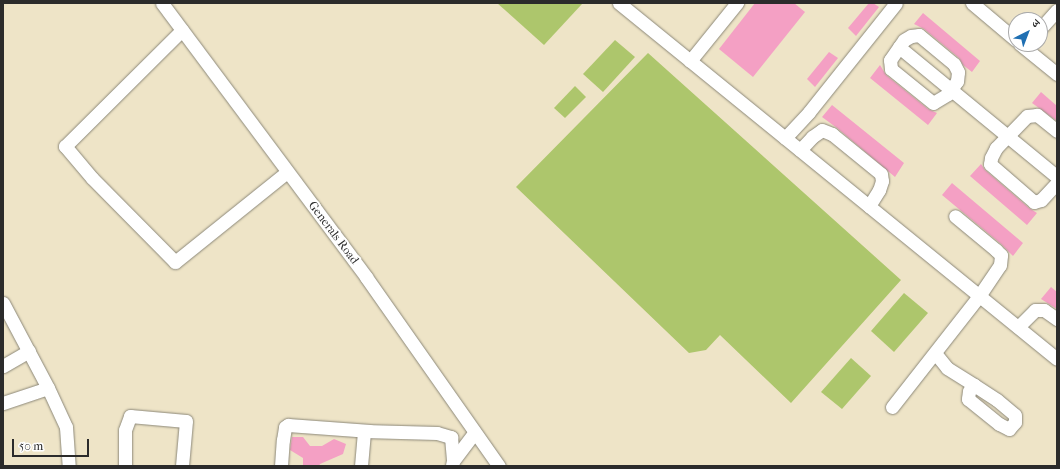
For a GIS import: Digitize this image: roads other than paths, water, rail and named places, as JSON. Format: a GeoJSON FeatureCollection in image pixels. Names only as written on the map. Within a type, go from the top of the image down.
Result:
{"type":"FeatureCollection","features":[{"type":"Feature","properties":{"kind":"street","name":"Generals Road"},"geometry":{"type":"LineString","coordinates":[[162,3],[366,277],[499,466]]}},
{"type":"Feature","properties":{"kind":"street"},"geometry":{"type":"LineString","coordinates":[[620,3],[635,8],[690,61],[1057,359]]}},
{"type":"Feature","properties":{"kind":"street"},"geometry":{"type":"LineString","coordinates":[[690,61],[737,3]]}},
{"type":"Feature","properties":{"kind":"street"},"geometry":{"type":"LineString","coordinates":[[785,138],[809,112],[896,3]]}},
{"type":"Feature","properties":{"kind":"street"},"geometry":{"type":"LineString","coordinates":[[972,3],[1008,33]]}},
{"type":"Feature","properties":{"kind":"street"},"geometry":{"type":"LineString","coordinates":[[1048,21],[1057,10]]}},
{"type":"Feature","properties":{"kind":"street"},"geometry":{"type":"LineString","coordinates":[[182,30],[65,146],[92,178],[175,262],[287,172]]}},
{"type":"Feature","properties":{"kind":"street"},"geometry":{"type":"LineString","coordinates":[[911,36],[919,36],[954,64],[958,72],[956,81],[951,89],[941,99],[933,103],[891,69],[890,60],[899,47],[911,36]]}},
{"type":"Feature","properties":{"kind":"street"},"geometry":{"type":"LineString","coordinates":[[899,47],[1057,177]]}},
{"type":"Feature","properties":{"kind":"street"},"geometry":{"type":"LineString","coordinates":[[1031,52],[1057,74]]}},
{"type":"Feature","properties":{"kind":"street"},"geometry":{"type":"LineString","coordinates":[[1057,131],[1037,115],[1027,116],[996,148],[990,164],[1034,202],[1041,200],[1057,183]]}},
{"type":"Feature","properties":{"kind":"street"},"geometry":{"type":"LineString","coordinates":[[800,150],[812,137],[822,130],[832,134],[881,174],[882,181],[879,190],[869,206]]}},
{"type":"Feature","properties":{"kind":"street"},"geometry":{"type":"LineString","coordinates":[[892,406],[979,296],[1000,265],[1001,255],[955,216]]}},
{"type":"Feature","properties":{"kind":"street"},"geometry":{"type":"LineString","coordinates":[[3,303],[48,388],[66,427],[68,466]]}},
{"type":"Feature","properties":{"kind":"street"},"geometry":{"type":"LineString","coordinates":[[1018,327],[1035,310],[1044,310],[1057,319]]}},
{"type":"Feature","properties":{"kind":"street"},"geometry":{"type":"LineString","coordinates":[[3,366],[29,351]]}},
{"type":"Feature","properties":{"kind":"street"},"geometry":{"type":"LineString","coordinates":[[935,353],[947,368],[974,385]]}},
{"type":"Feature","properties":{"kind":"street"},"geometry":{"type":"LineString","coordinates":[[3,403],[48,388]]}},
{"type":"Feature","properties":{"kind":"street"},"geometry":{"type":"LineString","coordinates":[[125,466],[126,430],[130,416],[186,421],[182,466]]}},
{"type":"Feature","properties":{"kind":"street"},"geometry":{"type":"LineString","coordinates":[[281,466],[285,427],[288,425],[370,431]]}},
{"type":"Feature","properties":{"kind":"street"},"geometry":{"type":"LineString","coordinates":[[361,466],[364,431],[437,432],[451,437],[453,463]]}},
{"type":"Feature","properties":{"kind":"street"},"geometry":{"type":"LineString","coordinates":[[453,463],[475,432]]}}]}
